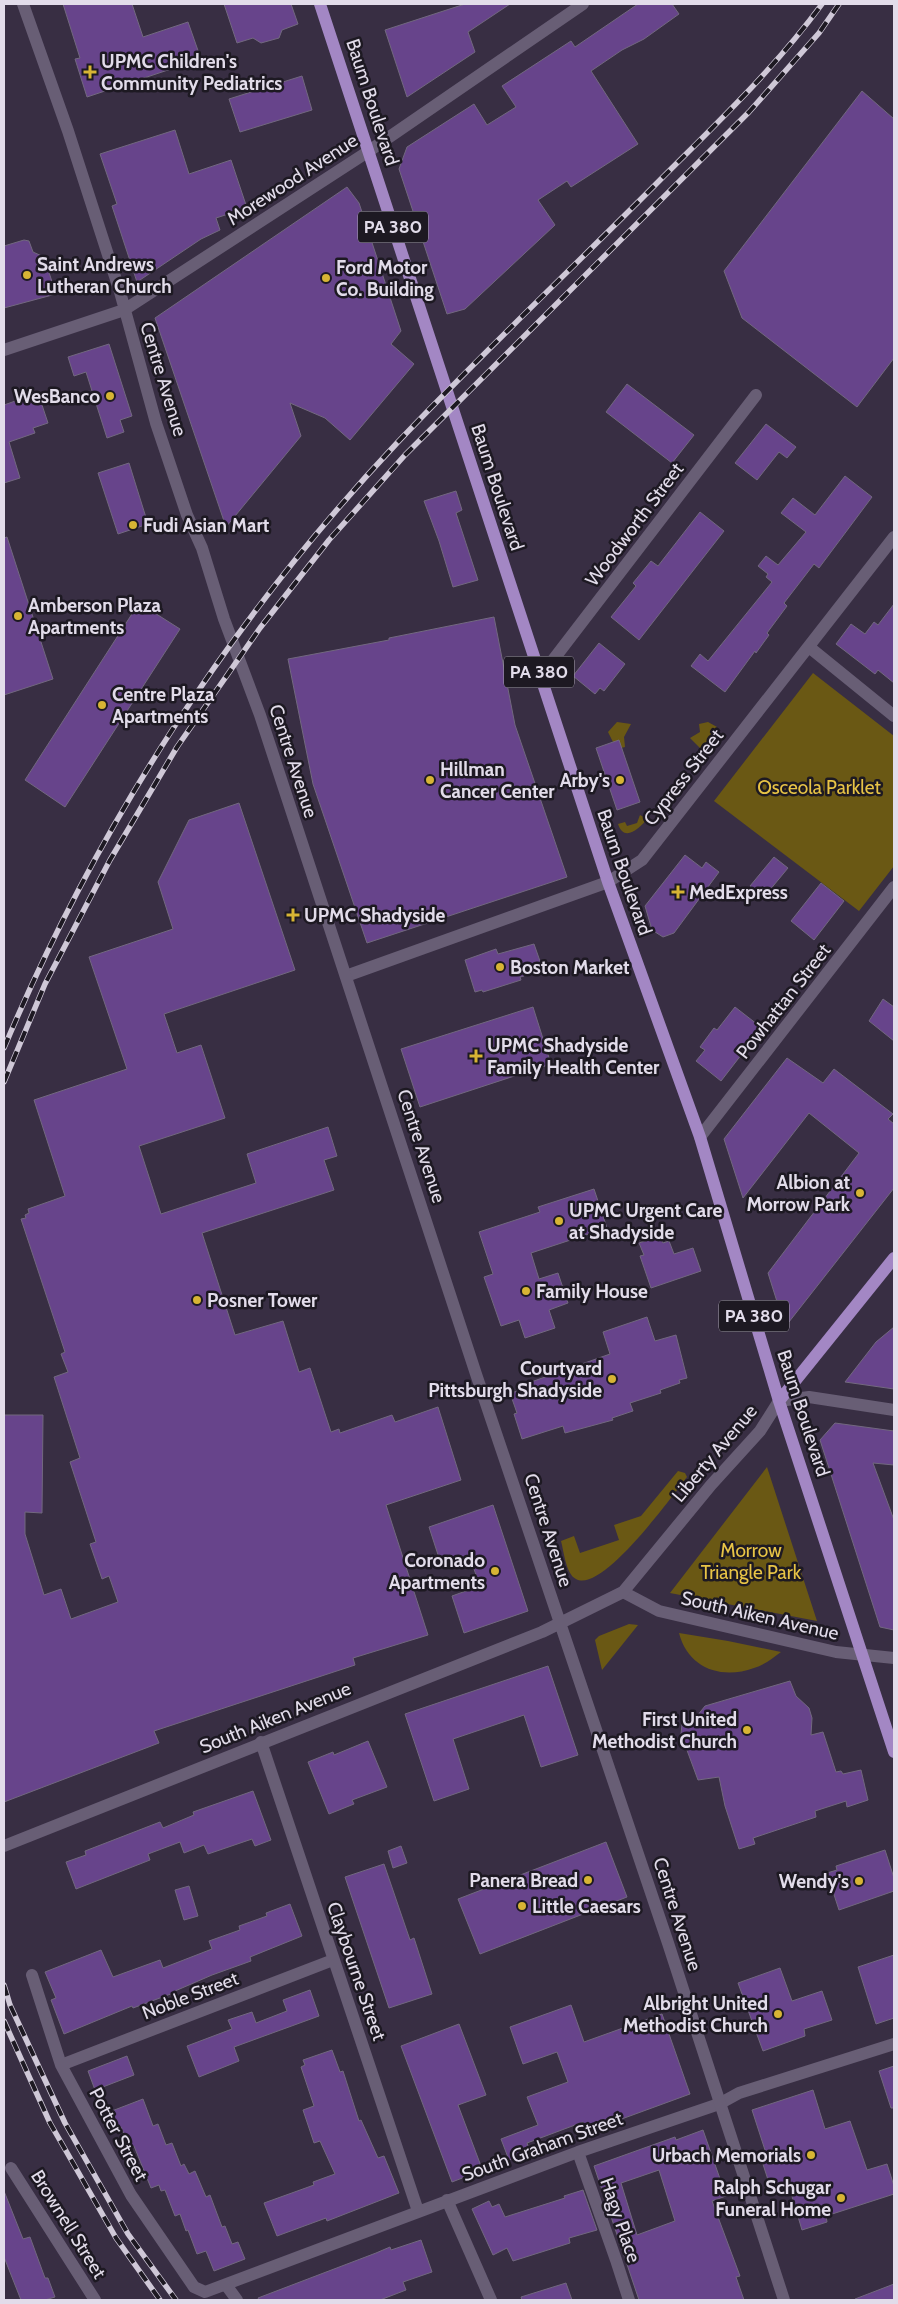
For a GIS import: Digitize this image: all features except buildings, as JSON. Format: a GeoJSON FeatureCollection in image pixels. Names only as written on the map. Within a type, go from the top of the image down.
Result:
{"type":"FeatureCollection","features":[{"type":"Feature","properties":{"kind":"main road","name":"Baum Boulevard"},"geometry":{"type":"LineString","coordinates":[[320,4],[608,882],[700,1137],[779,1401],[894,1752]]}},
{"type":"Feature","properties":{"kind":"main road","name":"Liberty Avenue"},"geometry":{"type":"LineString","coordinates":[[779,1401],[894,1258]]}},
{"type":"Feature","properties":{"kind":"street","name":"Centre Avenue"},"geometry":{"type":"LineString","coordinates":[[23,4],[71,140],[120,292],[156,423],[187,515],[202,548],[224,619],[260,715],[476,1374],[666,1935],[719,2104],[784,2300]]}},
{"type":"Feature","properties":{"kind":"street","name":"Morewood Avenue"},"geometry":{"type":"LineString","coordinates":[[4,350],[124,310],[369,151],[583,4]]}},
{"type":"Feature","properties":{"kind":"street","name":"Woodworth Street"},"geometry":{"type":"LineString","coordinates":[[540,677],[756,395]]}},
{"type":"Feature","properties":{"kind":"street","name":"Cypress Street"},"geometry":{"type":"LineString","coordinates":[[346,976],[608,882],[642,860],[894,537]]}},
{"type":"Feature","properties":{"kind":"street"},"geometry":{"type":"LineString","coordinates":[[809,646],[894,716]]}},
{"type":"Feature","properties":{"kind":"street","name":"Powhattan Street"},"geometry":{"type":"LineString","coordinates":[[700,1137],[894,887]]}},
{"type":"Feature","properties":{"kind":"street"},"geometry":{"type":"LineString","coordinates":[[779,1401],[809,1397],[894,1410]]}},
{"type":"Feature","properties":{"kind":"street","name":"Liberty Avenue"},"geometry":{"type":"LineString","coordinates":[[561,1624],[623,1592],[711,1484],[760,1432],[779,1401]]}},
{"type":"Feature","properties":{"kind":"street","name":"South Aiken Avenue"},"geometry":{"type":"LineString","coordinates":[[623,1592],[659,1611],[836,1652],[894,1658]]}},
{"type":"Feature","properties":{"kind":"street","name":"South Aiken Avenue"},"geometry":{"type":"LineString","coordinates":[[4,1846],[561,1624]]}},
{"type":"Feature","properties":{"kind":"street","name":"Claybourne Street"},"geometry":{"type":"LineString","coordinates":[[262,1742],[418,2211]]}},
{"type":"Feature","properties":{"kind":"street","name":"Noble Street"},"geometry":{"type":"LineString","coordinates":[[61,2065],[333,1960]]}},
{"type":"Feature","properties":{"kind":"street","name":"Potter Street"},"geometry":{"type":"LineString","coordinates":[[32,1975],[61,2065],[131,2195],[194,2287],[205,2292]]}},
{"type":"Feature","properties":{"kind":"street","name":"South Graham Street"},"geometry":{"type":"LineString","coordinates":[[205,2292],[578,2152],[719,2104],[739,2094],[894,2044]]}},
{"type":"Feature","properties":{"kind":"street","name":"Hagy Place"},"geometry":{"type":"LineString","coordinates":[[578,2152],[629,2300]]}},
{"type":"Feature","properties":{"kind":"street","name":"Brownell Street"},"geometry":{"type":"LineString","coordinates":[[11,2168],[94,2300]]}},
{"type":"Feature","properties":{"kind":"street"},"geometry":{"type":"LineString","coordinates":[[447,2200],[491,2300]]}},
{"type":"Feature","properties":{"kind":"street"},"geometry":{"type":"LineString","coordinates":[[226,2285],[236,2300]]}},
{"type":"Feature","properties":{"kind":"green space","name":"Osceola Parklet"},"geometry":{"type":"Polygon","coordinates":[[[813,673],[894,736],[894,866],[859,911],[714,801],[813,673]]]}},
{"type":"Feature","properties":{"kind":"green space"},"geometry":{"type":"Polygon","coordinates":[[[617,722],[631,724],[624,737],[625,747],[621,748],[613,742],[608,732],[617,722]]]}},
{"type":"Feature","properties":{"kind":"green space"},"geometry":{"type":"Polygon","coordinates":[[[708,722],[717,727],[717,730],[701,749],[690,738],[700,732],[699,724],[708,722]]]}},
{"type":"Feature","properties":{"kind":"green space"},"geometry":{"type":"Polygon","coordinates":[[[640,815],[647,819],[636,830],[628,833],[621,830],[618,824],[625,822],[627,826],[637,823],[640,815]]]}},
{"type":"Feature","properties":{"kind":"green space","name":"Morrow Triangle Park"},"geometry":{"type":"Polygon","coordinates":[[[767,1467],[817,1621],[670,1593],[767,1467]]]}},
{"type":"Feature","properties":{"kind":"green space"},"geometry":{"type":"Polygon","coordinates":[[[678,1471],[685,1473],[687,1477],[636,1541],[602,1572],[588,1580],[576,1579],[568,1568],[561,1541],[574,1536],[580,1553],[619,1540],[614,1525],[641,1516],[678,1471]]]}},
{"type":"Feature","properties":{"kind":"green space"},"geometry":{"type":"Polygon","coordinates":[[[629,1624],[638,1625],[602,1670],[595,1640],[599,1636],[629,1624]]]}},
{"type":"Feature","properties":{"kind":"green space"},"geometry":{"type":"Polygon","coordinates":[[[679,1633],[781,1652],[754,1668],[730,1673],[718,1671],[698,1663],[683,1645],[679,1633]]]}},
{"type":"Feature","properties":{"kind":"railway"},"geometry":{"type":"LineString","coordinates":[[4,1048],[41,965],[81,884],[126,805],[174,728],[225,653],[279,580],[337,510],[397,443],[725,115],[766,72],[822,4]]}},
{"type":"Feature","properties":{"kind":"railway"},"geometry":{"type":"LineString","coordinates":[[4,1082],[45,984],[110,860],[177,747],[260,628],[329,540],[405,455],[749,112],[819,33],[839,4]]}},
{"type":"Feature","properties":{"kind":"railway"},"geometry":{"type":"LineString","coordinates":[[4,1985],[10,2005],[65,2123],[128,2234],[176,2300]]}},
{"type":"Feature","properties":{"kind":"railway"},"geometry":{"type":"LineString","coordinates":[[4,2021],[50,2123],[116,2238],[160,2300]]}},
{"type":"Feature","properties":{"kind":"place","name":"UPMC Children's Community Pediatrics"},"geometry":{"type":"Point","coordinates":[90,72]}},
{"type":"Feature","properties":{"kind":"place","name":"Saint Andrews Lutheran Church"},"geometry":{"type":"Point","coordinates":[27,275]}},
{"type":"Feature","properties":{"kind":"place","name":"Ford Motor Co. Building"},"geometry":{"type":"Point","coordinates":[326,278]}},
{"type":"Feature","properties":{"kind":"place","name":"WesBanco"},"geometry":{"type":"Point","coordinates":[110,396]}},
{"type":"Feature","properties":{"kind":"place","name":"Fudi Asian Mart"},"geometry":{"type":"Point","coordinates":[133,525]}},
{"type":"Feature","properties":{"kind":"place","name":"Amberson Plaza Apartments"},"geometry":{"type":"Point","coordinates":[18,616]}},
{"type":"Feature","properties":{"kind":"place","name":"Centre Plaza Apartments"},"geometry":{"type":"Point","coordinates":[102,705]}},
{"type":"Feature","properties":{"kind":"place","name":"Hillman Cancer Center"},"geometry":{"type":"Point","coordinates":[430,780]}},
{"type":"Feature","properties":{"kind":"place","name":"Arby's"},"geometry":{"type":"Point","coordinates":[620,780]}},
{"type":"Feature","properties":{"kind":"place","name":"MedExpress"},"geometry":{"type":"Point","coordinates":[678,892]}},
{"type":"Feature","properties":{"kind":"place","name":"UPMC Shadyside"},"geometry":{"type":"Point","coordinates":[293,915]}},
{"type":"Feature","properties":{"kind":"place","name":"Boston Market"},"geometry":{"type":"Point","coordinates":[500,967]}},
{"type":"Feature","properties":{"kind":"place","name":"UPMC Shadyside Family Health Center"},"geometry":{"type":"Point","coordinates":[476,1056]}},
{"type":"Feature","properties":{"kind":"place","name":"Albion at Morrow Park"},"geometry":{"type":"Point","coordinates":[860,1193]}},
{"type":"Feature","properties":{"kind":"place","name":"UPMC Urgent Care at Shadyside"},"geometry":{"type":"Point","coordinates":[559,1221]}},
{"type":"Feature","properties":{"kind":"place","name":"Family House"},"geometry":{"type":"Point","coordinates":[526,1291]}},
{"type":"Feature","properties":{"kind":"place","name":"Posner Tower"},"geometry":{"type":"Point","coordinates":[197,1300]}},
{"type":"Feature","properties":{"kind":"place","name":"Courtyard Pittsburgh Shadyside"},"geometry":{"type":"Point","coordinates":[612,1379]}},
{"type":"Feature","properties":{"kind":"place","name":"Coronado Apartments"},"geometry":{"type":"Point","coordinates":[495,1571]}},
{"type":"Feature","properties":{"kind":"place","name":"First United Methodist Church"},"geometry":{"type":"Point","coordinates":[747,1730]}},
{"type":"Feature","properties":{"kind":"place","name":"Panera Bread"},"geometry":{"type":"Point","coordinates":[588,1880]}},
{"type":"Feature","properties":{"kind":"place","name":"Wendy's"},"geometry":{"type":"Point","coordinates":[859,1881]}},
{"type":"Feature","properties":{"kind":"place","name":"Little Caesars"},"geometry":{"type":"Point","coordinates":[522,1906]}},
{"type":"Feature","properties":{"kind":"place","name":"Albright United Methodist Church"},"geometry":{"type":"Point","coordinates":[778,2014]}},
{"type":"Feature","properties":{"kind":"place","name":"Urbach Memorials"},"geometry":{"type":"Point","coordinates":[811,2155]}},
{"type":"Feature","properties":{"kind":"place","name":"Ralph Schugar Funeral Home"},"geometry":{"type":"Point","coordinates":[841,2198]}}]}
